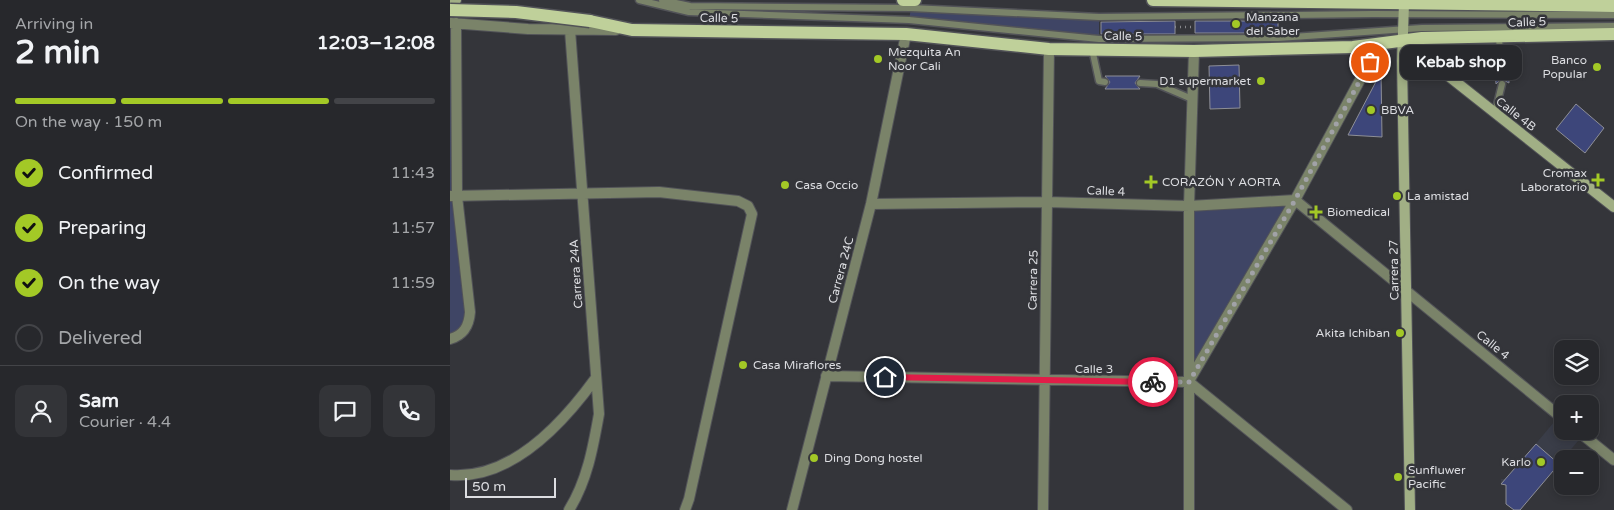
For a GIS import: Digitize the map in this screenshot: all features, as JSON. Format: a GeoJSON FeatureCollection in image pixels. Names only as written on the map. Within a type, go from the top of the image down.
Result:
{"type":"FeatureCollection","features":[{"type":"Feature","properties":{"kind":"main road"},"geometry":{"type":"LineString","coordinates":[[902,0],[915,0]]}},
{"type":"Feature","properties":{"kind":"main road","name":"Calle 5"},"geometry":{"type":"LineString","coordinates":[[1153,0],[1403,6],[1588,3],[1614,6]]}},
{"type":"Feature","properties":{"kind":"main road","name":"Calle 5"},"geometry":{"type":"LineString","coordinates":[[450,10],[516,12],[590,21],[632,30],[906,34],[1049,50],[1194,51],[1353,47],[1380,43],[1403,34],[1499,36],[1614,34]]}},
{"type":"Feature","properties":{"kind":"street"},"geometry":{"type":"LineString","coordinates":[[450,1],[456,0]]}},
{"type":"Feature","properties":{"kind":"street","name":"Carrera 27"},"geometry":{"type":"LineString","coordinates":[[1403,6],[1410,510]]}},
{"type":"Feature","properties":{"kind":"street"},"geometry":{"type":"LineString","coordinates":[[450,339],[465,331],[470,317],[454,196],[453,23]]}},
{"type":"Feature","properties":{"kind":"street","name":"Calle 5"},"geometry":{"type":"LineString","coordinates":[[453,23],[570,30],[632,30]]}},
{"type":"Feature","properties":{"kind":"street","name":"Carrera 24A"},"geometry":{"type":"LineString","coordinates":[[568,510],[580,492],[592,452],[598,414],[570,30]]}},
{"type":"Feature","properties":{"kind":"street","name":"Carrera 24C"},"geometry":{"type":"LineString","coordinates":[[792,510],[871,204],[906,34]]}},
{"type":"Feature","properties":{"kind":"street","name":"Calle 4B"},"geometry":{"type":"LineString","coordinates":[[1403,34],[1495,113],[1614,207]]}},
{"type":"Feature","properties":{"kind":"street"},"geometry":{"type":"LineString","coordinates":[[1189,382],[1295,200],[1380,43]]}},
{"type":"Feature","properties":{"kind":"street","name":"Carrera 25"},"geometry":{"type":"LineString","coordinates":[[1043,510],[1049,50]]}},
{"type":"Feature","properties":{"kind":"street"},"geometry":{"type":"LineString","coordinates":[[1189,510],[1189,206],[1194,51]]}},
{"type":"Feature","properties":{"kind":"street"},"geometry":{"type":"LineString","coordinates":[[454,196],[583,195],[659,192],[738,201],[748,206],[752,214],[685,510]]}},
{"type":"Feature","properties":{"kind":"street","name":"Calle 4"},"geometry":{"type":"LineString","coordinates":[[871,204],[1047,202],[1189,206],[1295,200],[1554,411]]}},
{"type":"Feature","properties":{"kind":"street","name":"Calle 3"},"geometry":{"type":"LineString","coordinates":[[826,376],[1189,382]]}},
{"type":"Feature","properties":{"kind":"street"},"geometry":{"type":"LineString","coordinates":[[450,475],[491,469],[521,454],[574,408],[595,379]]}},
{"type":"Feature","properties":{"kind":"street"},"geometry":{"type":"LineString","coordinates":[[1189,382],[1347,510]]}},
{"type":"Feature","properties":{"kind":"street"},"geometry":{"type":"LineString","coordinates":[[1589,440],[1614,460]]}},
{"type":"Feature","properties":{"kind":"lane"},"geometry":{"type":"LineString","coordinates":[[639,0],[688,12],[908,20],[1099,39],[1271,38],[1614,26]]}},
{"type":"Feature","properties":{"kind":"lane"},"geometry":{"type":"LineString","coordinates":[[662,0],[690,6],[911,8],[1099,17],[1403,6],[1614,15]]}},
{"type":"Feature","properties":{"kind":"lane"},"geometry":{"type":"LineString","coordinates":[[1499,36],[1500,54]]}},
{"type":"Feature","properties":{"kind":"lane"},"geometry":{"type":"LineString","coordinates":[[1092,49],[1099,82],[1105,82]]}},
{"type":"Feature","properties":{"kind":"lane"},"geometry":{"type":"LineString","coordinates":[[1140,83],[1157,84],[1192,99]]}},
{"type":"Feature","properties":{"kind":"lane"},"geometry":{"type":"LineString","coordinates":[[1495,113],[1502,84]]}},
{"type":"Feature","properties":{"kind":"path"},"geometry":{"type":"LineString","coordinates":[[1175,27],[1195,27]]}},
{"type":"Feature","properties":{"kind":"shaded area"},"geometry":{"type":"Polygon","coordinates":[[[911,8],[1099,17],[1099,39],[909,20],[911,8]]]}},
{"type":"Feature","properties":{"kind":"shaded area"},"geometry":{"type":"Polygon","coordinates":[[[450,23],[456,23],[457,196],[469,322],[450,339],[450,23]]]}},
{"type":"Feature","properties":{"kind":"shaded area"},"geometry":{"type":"Polygon","coordinates":[[[1295,200],[1189,382],[1189,206],[1295,200]]]}},
{"type":"Feature","properties":{"kind":"shaded area","name":"Karlo"},"geometry":{"type":"Polygon","coordinates":[[[1554,422],[1554,440],[1579,440],[1570,450],[1554,450],[1554,470],[1520,510],[1506,504],[1506,485],[1501,484],[1501,479],[1506,479],[1554,422]]]}},
{"type":"Feature","properties":{"kind":"building"},"geometry":{"type":"Polygon","coordinates":[[[1175,21],[1175,34],[1101,34],[1101,22],[1175,21]]]}},
{"type":"Feature","properties":{"kind":"building","name":"Manzana del Saber"},"geometry":{"type":"Polygon","coordinates":[[[1195,21],[1278,21],[1278,33],[1195,33],[1195,21]]]}},
{"type":"Feature","properties":{"kind":"building"},"geometry":{"type":"Polygon","coordinates":[[[1494,54],[1500,59],[1508,54],[1509,83],[1501,79],[1496,84],[1494,54]]]}},
{"type":"Feature","properties":{"kind":"building"},"geometry":{"type":"Polygon","coordinates":[[[1239,65],[1240,108],[1210,109],[1209,66],[1239,65]]]}},
{"type":"Feature","properties":{"kind":"building","name":"BBVA"},"geometry":{"type":"Polygon","coordinates":[[[1381,72],[1382,137],[1348,135],[1381,72]]]}},
{"type":"Feature","properties":{"kind":"building"},"geometry":{"type":"Polygon","coordinates":[[[1105,76],[1140,76],[1135,83],[1140,89],[1105,89],[1110,82],[1105,76]]]}},
{"type":"Feature","properties":{"kind":"building"},"geometry":{"type":"Polygon","coordinates":[[[1576,104],[1604,128],[1585,153],[1556,129],[1576,104]]]}},
{"type":"Feature","properties":{"kind":"building","name":"Karlo"},"geometry":{"type":"Polygon","coordinates":[[[1536,444],[1554,460],[1554,470],[1520,510],[1514,510],[1506,504],[1506,485],[1501,484],[1536,444]]]}},
{"type":"Feature","properties":{"kind":"way so far"},"geometry":{"type":"LineString","coordinates":[[1153,382],[1189,382],[1295,200],[1370,62]]}},
{"type":"Feature","properties":{"kind":"place","name":"Manzana del Saber"},"geometry":{"type":"Point","coordinates":[1236,24]}},
{"type":"Feature","properties":{"kind":"place","name":"Mezquita An Noor Cali"},"geometry":{"type":"Point","coordinates":[878,59]}},
{"type":"Feature","properties":{"kind":"place","name":"Kebab shop"},"geometry":{"type":"Point","coordinates":[1370,62]}},
{"type":"Feature","properties":{"kind":"place","name":"Banco Popular"},"geometry":{"type":"Point","coordinates":[1597,67]}},
{"type":"Feature","properties":{"kind":"place","name":"D1 supermarket"},"geometry":{"type":"Point","coordinates":[1261,81]}},
{"type":"Feature","properties":{"kind":"place","name":"BBVA"},"geometry":{"type":"Point","coordinates":[1371,110]}},
{"type":"Feature","properties":{"kind":"place","name":"Cromax Laboratorio"},"geometry":{"type":"Point","coordinates":[1598,180]}},
{"type":"Feature","properties":{"kind":"place","name":"CORAZÓN Y AORTA"},"geometry":{"type":"Point","coordinates":[1151,182]}},
{"type":"Feature","properties":{"kind":"place","name":"Casa Occio"},"geometry":{"type":"Point","coordinates":[785,185]}},
{"type":"Feature","properties":{"kind":"place","name":"La amistad"},"geometry":{"type":"Point","coordinates":[1397,196]}},
{"type":"Feature","properties":{"kind":"place","name":"Biomedical"},"geometry":{"type":"Point","coordinates":[1316,212]}},
{"type":"Feature","properties":{"kind":"place","name":"Akita Ichiban"},"geometry":{"type":"Point","coordinates":[1400,333]}},
{"type":"Feature","properties":{"kind":"place","name":"Casa Miraflores"},"geometry":{"type":"Point","coordinates":[743,365]}},
{"type":"Feature","properties":{"kind":"place","name":"Ding Dong hostel"},"geometry":{"type":"Point","coordinates":[814,458]}},
{"type":"Feature","properties":{"kind":"place","name":"Karlo"},"geometry":{"type":"Point","coordinates":[1541,462]}},
{"type":"Feature","properties":{"kind":"place","name":"Sunfluwer Pacific"},"geometry":{"type":"Point","coordinates":[1398,477]}},
{"type":"Feature","properties":{"kind":"route"},"geometry":{"type":"LineString","coordinates":[[885,377],[1153,382]]}}]}
